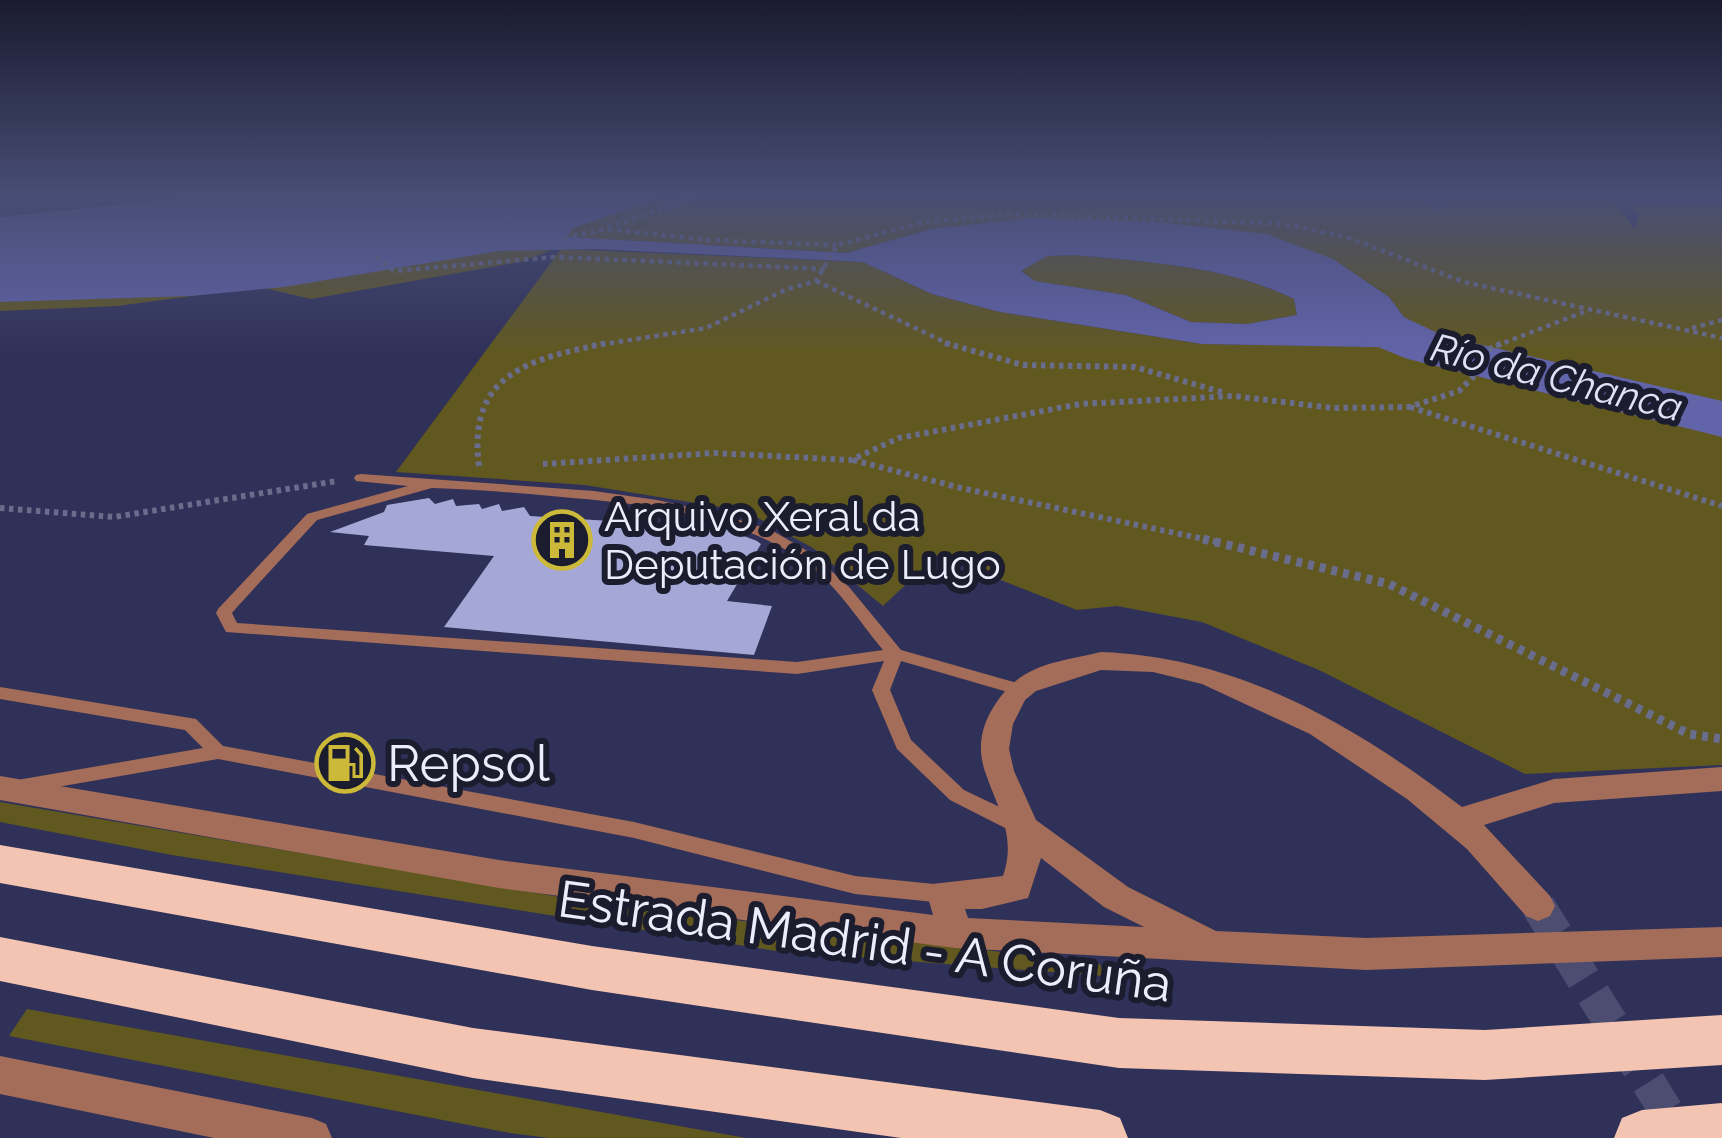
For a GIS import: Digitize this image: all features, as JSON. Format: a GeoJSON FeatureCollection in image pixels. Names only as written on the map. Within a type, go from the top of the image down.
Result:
{"type":"FeatureCollection","features":[{"type":"Feature","properties":{"kind":"highway","name":"Estrada Madrid - A Coruña"},"geometry":{"type":"LineString","coordinates":[[0,864],[592,968],[1119,1043],[1485,1055],[1722,1040]]}},
{"type":"Feature","properties":{"kind":"highway"},"geometry":{"type":"LineString","coordinates":[[0,959],[473,1053],[1100,1138]]}},
{"type":"Feature","properties":{"kind":"highway"},"geometry":{"type":"LineString","coordinates":[[1642,1138],[1722,1131]]}},
{"type":"Feature","properties":{"kind":"street"},"geometry":{"type":"LineString","coordinates":[[955,933],[944,894],[982,895],[1016,888],[1029,860],[1028,830],[993,761],[992,731],[1018,689],[1080,660],[1137,660],[1196,672],[1265,700],[1376,761],[1458,821],[1538,906]]}},
{"type":"Feature","properties":{"kind":"street"},"geometry":{"type":"LineString","coordinates":[[1458,821],[1554,791],[1722,779]]}},
{"type":"Feature","properties":{"kind":"street"},"geometry":{"type":"LineString","coordinates":[[3,788],[499,874],[955,933],[1366,954],[1722,942]]}},
{"type":"Feature","properties":{"kind":"street"},"geometry":{"type":"LineString","coordinates":[[1028,830],[1116,897],[1216,946]]}},
{"type":"Feature","properties":{"kind":"street"},"geometry":{"type":"LineString","coordinates":[[0,1075],[312,1138]]}},
{"type":"Feature","properties":{"kind":"lane"},"geometry":{"type":"LineString","coordinates":[[361,478],[592,494],[740,523],[809,557],[896,654]]}},
{"type":"Feature","properties":{"kind":"lane"},"geometry":{"type":"LineString","coordinates":[[428,485],[312,518],[232,602],[224,613],[232,628],[797,668],[896,654],[1018,689]]}},
{"type":"Feature","properties":{"kind":"lane"},"geometry":{"type":"LineString","coordinates":[[209,601],[232,602]]}},
{"type":"Feature","properties":{"kind":"lane"},"geometry":{"type":"LineString","coordinates":[[896,654],[881,690],[903,743],[957,795],[1028,830]]}},
{"type":"Feature","properties":{"kind":"lane"},"geometry":{"type":"LineString","coordinates":[[0,693],[190,724],[218,752]]}},
{"type":"Feature","properties":{"kind":"lane"},"geometry":{"type":"LineString","coordinates":[[3,788],[218,752],[634,830],[855,885],[944,894]]}},
{"type":"Feature","properties":{"kind":"path"},"geometry":{"type":"LineString","coordinates":[[816,281],[835,250]]}},
{"type":"Feature","properties":{"kind":"path"},"geometry":{"type":"LineString","coordinates":[[1377,250],[1424,270],[1586,311],[1722,338]]}},
{"type":"Feature","properties":{"kind":"path"},"geometry":{"type":"LineString","coordinates":[[376,257],[394,271],[500,256],[828,266]]}},
{"type":"Feature","properties":{"kind":"path"},"geometry":{"type":"LineString","coordinates":[[479,467],[475,425],[491,390],[531,363],[565,350],[710,327],[775,291],[816,281],[869,303],[915,333],[1022,365],[1136,368],[1234,396],[1333,408],[1408,407],[1460,391],[1481,370],[1486,351],[1516,335],[1560,326],[1586,311]]}},
{"type":"Feature","properties":{"kind":"path"},"geometry":{"type":"LineString","coordinates":[[1685,329],[1722,320]]}},
{"type":"Feature","properties":{"kind":"path"},"geometry":{"type":"LineString","coordinates":[[851,460],[899,438],[1024,411],[1234,396]]}},
{"type":"Feature","properties":{"kind":"path"},"geometry":{"type":"LineString","coordinates":[[1408,407],[1722,506]]}},
{"type":"Feature","properties":{"kind":"path"},"geometry":{"type":"LineString","coordinates":[[532,465],[714,453],[851,460],[961,488],[1274,553],[1389,584],[1689,734],[1722,739]]}},
{"type":"Feature","properties":{"kind":"path"},"geometry":{"type":"LineString","coordinates":[[462,467],[495,467]]}},
{"type":"Feature","properties":{"kind":"path"},"geometry":{"type":"LineString","coordinates":[[0,508],[114,517],[361,478]]}},
{"type":"Feature","properties":{"kind":"shaded area"},"geometry":{"type":"Polygon","coordinates":[[[437,250],[548,250],[520,262],[311,299],[260,287],[117,306],[0,311],[0,284],[437,250]]]}},
{"type":"Feature","properties":{"kind":"shaded area"},"geometry":{"type":"Polygon","coordinates":[[[560,250],[863,262],[932,294],[1000,312],[1202,344],[1426,347],[1389,297],[1333,259],[1214,250],[1722,250],[1722,765],[1525,774],[1319,670],[1202,622],[1117,606],[1077,610],[937,555],[883,606],[813,548],[745,511],[585,485],[396,472],[560,250]]]}},
{"type":"Feature","properties":{"kind":"shaded area"},"geometry":{"type":"Polygon","coordinates":[[[1047,256],[1187,267],[1242,279],[1294,299],[1297,315],[1247,324],[1191,322],[1126,295],[1034,281],[1021,270],[1047,256]]]}},
{"type":"Feature","properties":{"kind":"shaded area"},"geometry":{"type":"Polygon","coordinates":[[[0,802],[595,903],[1100,964],[1104,976],[776,951],[172,855],[0,822],[0,802]]]}},
{"type":"Feature","properties":{"kind":"shaded area"},"geometry":{"type":"Polygon","coordinates":[[[27,1009],[746,1138],[549,1138],[510,1133],[9,1036],[27,1009]]]}},
{"type":"Feature","properties":{"kind":"water","name":"Río da Chanca"},"geometry":{"type":"Polygon","coordinates":[[[0,250],[542,250],[499,251],[284,287],[190,296],[0,302],[0,250]]]}},
{"type":"Feature","properties":{"kind":"water","name":"Río da Chanca"},"geometry":{"type":"Polygon","coordinates":[[[619,250],[1310,250],[1333,259],[1389,297],[1427,348],[1202,344],[1000,312],[932,294],[863,262],[619,250]],[[1075,255],[1047,256],[1021,271],[1035,281],[1126,295],[1191,322],[1247,324],[1297,315],[1294,299],[1269,288],[1187,267],[1075,255]]]}},
{"type":"Feature","properties":{"kind":"building"},"geometry":{"type":"Polygon","coordinates":[[[429,498],[435,504],[453,499],[456,506],[479,504],[482,509],[499,504],[502,511],[524,507],[530,516],[723,528],[757,541],[761,544],[727,601],[772,606],[754,655],[444,627],[494,556],[364,545],[369,536],[330,532],[384,512],[387,505],[429,498]]]}},
{"type":"Feature","properties":{"kind":"waterway","name":"Río da Chanca"},"geometry":{"type":"LineString","coordinates":[[1342,303],[1393,335],[1427,348],[1722,419]]}},
{"type":"Feature","properties":{"kind":"tunnel"},"geometry":{"type":"LineString","coordinates":[[1538,906],[1683,1138]]}},
{"type":"Feature","properties":{"kind":"place","name":"Arquivo Xeral da Deputación de Lugo"},"geometry":{"type":"Point","coordinates":[562,540]}},
{"type":"Feature","properties":{"kind":"place","name":"Repsol"},"geometry":{"type":"Point","coordinates":[345,763]}}]}
